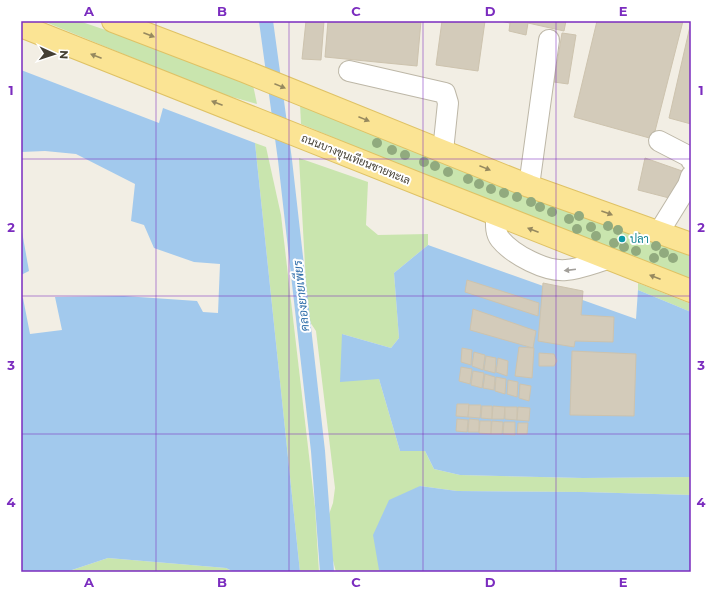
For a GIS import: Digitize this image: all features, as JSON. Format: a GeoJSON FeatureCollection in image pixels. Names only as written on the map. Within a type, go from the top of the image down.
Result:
{"type":"FeatureCollection","features":[{"type":"Feature","properties":{"kind":"main road"},"geometry":{"type":"LineString","coordinates":[[113,21],[244,71],[529,186],[691,244]]}},
{"type":"Feature","properties":{"kind":"main road","name":"ถนนบางขุนเทียนชายทะเล"},"geometry":{"type":"LineString","coordinates":[[21,26],[330,148],[496,216],[691,291]]}},
{"type":"Feature","properties":{"kind":"lane"},"geometry":{"type":"LineString","coordinates":[[529,186],[549,40]]}},
{"type":"Feature","properties":{"kind":"lane"},"geometry":{"type":"LineString","coordinates":[[349,71],[445,93],[448,103],[443,151]]}},
{"type":"Feature","properties":{"kind":"lane"},"geometry":{"type":"LineString","coordinates":[[659,141],[690,157],[691,160]]}},
{"type":"Feature","properties":{"kind":"lane"},"geometry":{"type":"LineString","coordinates":[[659,232],[688,185],[691,176]]}},
{"type":"Feature","properties":{"kind":"lane"},"geometry":{"type":"LineString","coordinates":[[496,216],[496,225],[499,238],[524,259],[536,264],[564,271],[577,269],[608,259]]}},
{"type":"Feature","properties":{"kind":"green space"},"geometry":{"type":"Polygon","coordinates":[[[43,21],[79,21],[159,48],[253,85],[257,104],[218,93],[43,21]]]}},
{"type":"Feature","properties":{"kind":"green space"},"geometry":{"type":"Polygon","coordinates":[[[300,104],[691,255],[691,279],[433,179],[301,124],[300,104]]]}},
{"type":"Feature","properties":{"kind":"green space"},"geometry":{"type":"Polygon","coordinates":[[[255,143],[266,147],[281,215],[315,507],[319,572],[300,572],[255,143]]]}},
{"type":"Feature","properties":{"kind":"green space"},"geometry":{"type":"Polygon","coordinates":[[[299,158],[368,182],[366,225],[378,235],[428,234],[428,245],[394,273],[399,338],[391,348],[342,334],[379,379],[400,451],[425,451],[434,469],[460,475],[583,478],[691,477],[691,495],[457,491],[420,486],[379,570],[384,572],[336,572],[331,553],[328,517],[333,503],[335,488],[316,331],[308,319],[299,158]]]}},
{"type":"Feature","properties":{"kind":"green space"},"geometry":{"type":"Polygon","coordinates":[[[638,283],[691,304],[691,312],[638,290],[638,283]]]}},
{"type":"Feature","properties":{"kind":"green space"},"geometry":{"type":"Polygon","coordinates":[[[108,558],[226,568],[234,572],[66,572],[108,558]]]}},
{"type":"Feature","properties":{"kind":"water"},"geometry":{"type":"Polygon","coordinates":[[[21,70],[159,123],[163,108],[255,143],[300,572],[234,572],[226,568],[108,558],[66,572],[21,572],[21,299],[23,298],[30,334],[62,330],[55,297],[124,296],[197,301],[203,312],[218,313],[220,264],[194,262],[154,248],[144,225],[131,221],[135,184],[76,154],[45,151],[21,152],[21,70]]]}},
{"type":"Feature","properties":{"kind":"water"},"geometry":{"type":"Polygon","coordinates":[[[21,226],[29,271],[21,275],[21,226]]]}},
{"type":"Feature","properties":{"kind":"water"},"geometry":{"type":"Polygon","coordinates":[[[428,245],[636,319],[638,290],[691,312],[691,477],[583,478],[460,475],[434,469],[425,451],[400,451],[379,379],[340,382],[342,334],[391,348],[399,338],[394,273],[428,245]]]}},
{"type":"Feature","properties":{"kind":"water"},"geometry":{"type":"Polygon","coordinates":[[[420,486],[457,491],[691,495],[691,572],[384,572],[379,570],[373,535],[389,500],[420,486]]]}},
{"type":"Feature","properties":{"kind":"building"},"geometry":{"type":"Polygon","coordinates":[[[306,21],[324,21],[321,60],[302,59],[306,21]]]}},
{"type":"Feature","properties":{"kind":"building"},"geometry":{"type":"Polygon","coordinates":[[[328,21],[421,21],[417,66],[325,57],[328,21]]]}},
{"type":"Feature","properties":{"kind":"building"},"geometry":{"type":"Polygon","coordinates":[[[442,21],[485,21],[478,71],[436,65],[442,21]]]}},
{"type":"Feature","properties":{"kind":"building"},"geometry":{"type":"Polygon","coordinates":[[[500,21],[566,21],[564,31],[528,23],[526,35],[509,31],[510,23],[500,21]]]}},
{"type":"Feature","properties":{"kind":"building"},"geometry":{"type":"Polygon","coordinates":[[[597,21],[683,21],[653,139],[574,117],[597,21]]]}},
{"type":"Feature","properties":{"kind":"building"},"geometry":{"type":"Polygon","coordinates":[[[691,22],[691,124],[669,118],[691,22]]]}},
{"type":"Feature","properties":{"kind":"building"},"geometry":{"type":"Polygon","coordinates":[[[562,33],[576,35],[568,84],[554,82],[562,33]]]}},
{"type":"Feature","properties":{"kind":"building"},"geometry":{"type":"Polygon","coordinates":[[[645,158],[685,172],[677,200],[638,190],[645,158]]]}},
{"type":"Feature","properties":{"kind":"building"},"geometry":{"type":"Polygon","coordinates":[[[467,280],[539,303],[538,316],[465,292],[467,280]]]}},
{"type":"Feature","properties":{"kind":"building"},"geometry":{"type":"Polygon","coordinates":[[[543,283],[583,291],[581,315],[614,317],[613,342],[575,341],[574,347],[538,341],[543,283]]]}},
{"type":"Feature","properties":{"kind":"building"},"geometry":{"type":"Polygon","coordinates":[[[473,309],[536,331],[533,348],[470,330],[473,309]]]}},
{"type":"Feature","properties":{"kind":"building"},"geometry":{"type":"Polygon","coordinates":[[[519,347],[534,348],[532,378],[515,376],[519,347]]]}},
{"type":"Feature","properties":{"kind":"building"},"geometry":{"type":"Polygon","coordinates":[[[462,348],[472,350],[471,365],[461,362],[462,348]]]}},
{"type":"Feature","properties":{"kind":"building"},"geometry":{"type":"Polygon","coordinates":[[[572,351],[636,354],[634,416],[570,415],[572,351]]]}},
{"type":"Feature","properties":{"kind":"building"},"geometry":{"type":"Polygon","coordinates":[[[474,352],[485,355],[483,370],[472,366],[474,352]]]}},
{"type":"Feature","properties":{"kind":"building"},"geometry":{"type":"Polygon","coordinates":[[[539,353],[554,354],[557,361],[554,366],[539,366],[539,353]]]}},
{"type":"Feature","properties":{"kind":"building"},"geometry":{"type":"Polygon","coordinates":[[[486,356],[496,358],[495,373],[484,370],[486,356]]]}},
{"type":"Feature","properties":{"kind":"building"},"geometry":{"type":"Polygon","coordinates":[[[498,358],[508,361],[507,376],[496,372],[498,358]]]}},
{"type":"Feature","properties":{"kind":"building"},"geometry":{"type":"Polygon","coordinates":[[[461,367],[472,369],[470,384],[459,381],[461,367]]]}},
{"type":"Feature","properties":{"kind":"building"},"geometry":{"type":"Polygon","coordinates":[[[473,371],[484,373],[482,388],[471,385],[473,371]]]}},
{"type":"Feature","properties":{"kind":"building"},"geometry":{"type":"Polygon","coordinates":[[[485,374],[495,377],[494,390],[483,388],[485,374]]]}},
{"type":"Feature","properties":{"kind":"building"},"geometry":{"type":"Polygon","coordinates":[[[496,377],[506,379],[505,394],[495,391],[496,377]]]}},
{"type":"Feature","properties":{"kind":"building"},"geometry":{"type":"Polygon","coordinates":[[[508,380],[518,382],[517,397],[507,394],[508,380]]]}},
{"type":"Feature","properties":{"kind":"building"},"geometry":{"type":"Polygon","coordinates":[[[520,384],[531,386],[529,401],[519,398],[520,384]]]}},
{"type":"Feature","properties":{"kind":"building"},"geometry":{"type":"Polygon","coordinates":[[[457,404],[469,404],[468,417],[456,416],[457,404]]]}},
{"type":"Feature","properties":{"kind":"building"},"geometry":{"type":"Polygon","coordinates":[[[469,405],[481,405],[480,418],[468,417],[469,405]]]}},
{"type":"Feature","properties":{"kind":"building"},"geometry":{"type":"Polygon","coordinates":[[[482,406],[492,406],[492,419],[481,418],[482,406]]]}},
{"type":"Feature","properties":{"kind":"building"},"geometry":{"type":"Polygon","coordinates":[[[493,406],[505,407],[504,419],[492,419],[493,406]]]}},
{"type":"Feature","properties":{"kind":"building"},"geometry":{"type":"Polygon","coordinates":[[[505,407],[517,407],[517,420],[505,419],[505,407]]]}},
{"type":"Feature","properties":{"kind":"building"},"geometry":{"type":"Polygon","coordinates":[[[518,407],[530,408],[529,421],[517,420],[518,407]]]}},
{"type":"Feature","properties":{"kind":"building"},"geometry":{"type":"Polygon","coordinates":[[[457,419],[468,420],[467,432],[456,431],[457,419]]]}},
{"type":"Feature","properties":{"kind":"building"},"geometry":{"type":"Polygon","coordinates":[[[469,419],[479,420],[479,432],[468,432],[469,419]]]}},
{"type":"Feature","properties":{"kind":"building"},"geometry":{"type":"Polygon","coordinates":[[[480,421],[491,421],[491,434],[479,433],[480,421]]]}},
{"type":"Feature","properties":{"kind":"building"},"geometry":{"type":"Polygon","coordinates":[[[492,421],[503,422],[502,434],[491,434],[492,421]]]}},
{"type":"Feature","properties":{"kind":"building"},"geometry":{"type":"Polygon","coordinates":[[[504,422],[515,422],[515,435],[503,434],[504,422]]]}},
{"type":"Feature","properties":{"kind":"building"},"geometry":{"type":"Polygon","coordinates":[[[518,423],[528,423],[527,434],[517,434],[518,423]]]}},
{"type":"Feature","properties":{"kind":"waterway","name":"คลองยายเพียร"},"geometry":{"type":"LineString","coordinates":[[266,21],[285,160],[318,451],[327,572]]}},
{"type":"Feature","properties":{"kind":"place","name":"ปลา"},"geometry":{"type":"Point","coordinates":[622,239]}}]}
